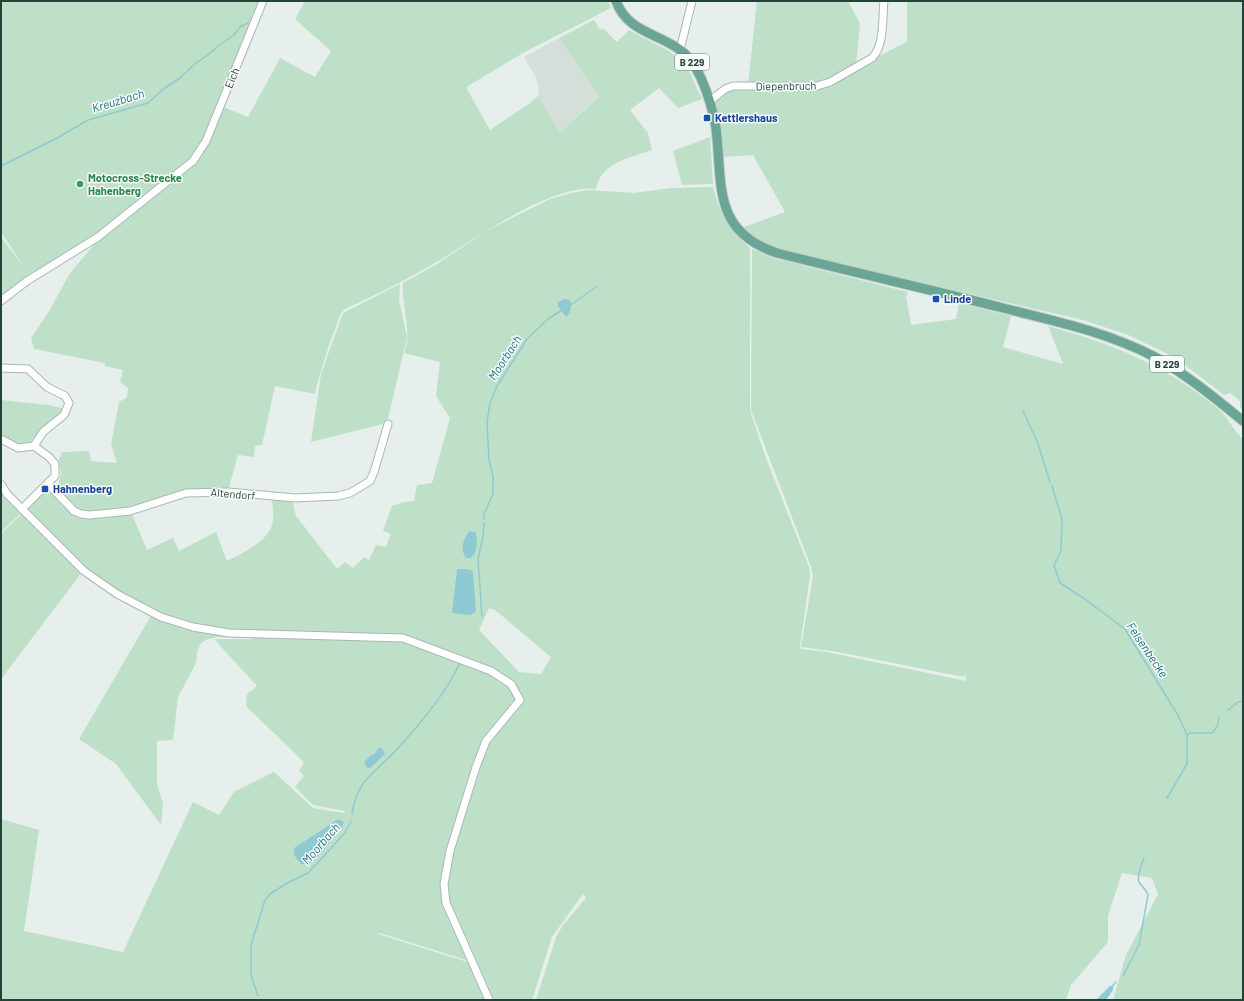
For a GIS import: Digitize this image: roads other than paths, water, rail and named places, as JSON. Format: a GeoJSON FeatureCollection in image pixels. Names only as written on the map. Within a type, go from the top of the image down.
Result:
{"type":"FeatureCollection","features":[{"type":"Feature","properties":{"kind":"main road","name":"B 229"},"geometry":{"type":"LineString","coordinates":[[616,1],[622,13],[635,26],[680,50],[696,69],[710,101],[716,129],[720,185],[724,202],[731,218],[741,232],[751,242],[765,249],[813,262],[972,300],[1098,333],[1135,348],[1165,363],[1195,382],[1243,421]]}},
{"type":"Feature","properties":{"kind":"street","name":"Eich"},"geometry":{"type":"LineString","coordinates":[[1,301],[27,281],[98,237],[193,161],[199,154],[206,141],[263,1]]}},
{"type":"Feature","properties":{"kind":"street"},"geometry":{"type":"LineString","coordinates":[[680,50],[692,1]]}},
{"type":"Feature","properties":{"kind":"street","name":"Diepenbruch"},"geometry":{"type":"LineString","coordinates":[[710,101],[724,89],[733,86],[817,86],[830,82],[872,58],[876,54],[879,44],[884,1]]}},
{"type":"Feature","properties":{"kind":"street"},"geometry":{"type":"LineString","coordinates":[[1,368],[28,369],[43,383],[62,394],[68,400],[69,406],[66,413],[43,432],[34,446]]}},
{"type":"Feature","properties":{"kind":"street","name":"Altendorf"},"geometry":{"type":"LineString","coordinates":[[48,484],[74,511],[87,515],[130,511],[186,493],[228,492],[295,498],[350,494],[370,481],[388,424]]}},
{"type":"Feature","properties":{"kind":"street"},"geometry":{"type":"LineString","coordinates":[[1,439],[18,448],[34,446],[49,457],[55,464],[55,476],[22,509]]}},
{"type":"Feature","properties":{"kind":"street"},"geometry":{"type":"LineString","coordinates":[[1,484],[22,509],[84,570],[117,594],[161,616],[193,627],[229,633],[403,638],[491,671],[514,687],[520,700],[494,730],[482,750],[450,851],[444,884],[446,903],[489,1000]]}},
{"type":"Feature","properties":{"kind":"water"},"geometry":{"type":"Polygon","coordinates":[[[565,299],[570,300],[571,305],[571,309],[566,317],[558,306],[558,302],[565,299]]]}},
{"type":"Feature","properties":{"kind":"water"},"geometry":{"type":"Polygon","coordinates":[[[469,531],[476,532],[477,539],[475,552],[471,558],[466,558],[463,547],[469,531]]]}},
{"type":"Feature","properties":{"kind":"water"},"geometry":{"type":"Polygon","coordinates":[[[457,569],[473,571],[476,611],[471,615],[452,613],[457,569]]]}},
{"type":"Feature","properties":{"kind":"water"},"geometry":{"type":"Polygon","coordinates":[[[378,748],[382,748],[385,754],[370,768],[367,768],[364,762],[371,755],[375,754],[378,748]]]}},
{"type":"Feature","properties":{"kind":"water"},"geometry":{"type":"Polygon","coordinates":[[[338,819],[344,822],[343,825],[325,849],[310,864],[301,864],[294,855],[294,848],[338,819]]]}},
{"type":"Feature","properties":{"kind":"water"},"geometry":{"type":"Polygon","coordinates":[[[1110,986],[1113,987],[1113,990],[1106,1000],[1096,1000],[1110,986]]]}},
{"type":"Feature","properties":{"kind":"waterway","name":"Kreuzbach"},"geometry":{"type":"LineString","coordinates":[[1,166],[57,138],[88,120],[148,103],[166,87],[180,78],[196,63],[234,35],[241,26],[248,23]]}},
{"type":"Feature","properties":{"kind":"waterway","name":"Moorbach"},"geometry":{"type":"LineString","coordinates":[[571,305],[597,286]]}},
{"type":"Feature","properties":{"kind":"waterway","name":"Moorbach"},"geometry":{"type":"LineString","coordinates":[[484,519],[484,514],[493,494],[493,476],[489,460],[487,422],[490,403],[497,386],[527,339],[548,319],[562,310]]}},
{"type":"Feature","properties":{"kind":"waterway","name":"Felsenbecke"},"geometry":{"type":"LineString","coordinates":[[1023,411],[1037,441],[1050,482]]}},
{"type":"Feature","properties":{"kind":"waterway","name":"Felsenbecke"},"geometry":{"type":"LineString","coordinates":[[1052,486],[1062,519],[1061,551],[1054,565],[1060,583],[1082,597],[1125,629],[1179,717],[1187,735],[1187,764],[1167,798]]}},
{"type":"Feature","properties":{"kind":"waterway","name":"Moorbach"},"geometry":{"type":"LineString","coordinates":[[482,616],[478,559],[483,537],[484,523]]}},
{"type":"Feature","properties":{"kind":"waterway","name":"Moorbach"},"geometry":{"type":"LineString","coordinates":[[352,814],[358,792],[363,784],[369,776],[391,756],[424,718],[448,685],[460,663]]}},
{"type":"Feature","properties":{"kind":"waterway"},"geometry":{"type":"LineString","coordinates":[[1228,710],[1238,702],[1243,701]]}},
{"type":"Feature","properties":{"kind":"waterway"},"geometry":{"type":"LineString","coordinates":[[1187,735],[1190,733],[1212,733],[1218,725],[1219,716]]}},
{"type":"Feature","properties":{"kind":"waterway","name":"Moorbach"},"geometry":{"type":"LineString","coordinates":[[258,996],[251,975],[251,945],[265,900],[270,894],[289,882],[308,873],[344,834],[351,821]]}},
{"type":"Feature","properties":{"kind":"waterway","name":"Felsenbecke"},"geometry":{"type":"LineString","coordinates":[[1123,976],[1139,945],[1148,895],[1138,879],[1144,858]]}},
{"type":"Feature","properties":{"kind":"waterway","name":"Felsenbecke"},"geometry":{"type":"LineString","coordinates":[[1111,988],[1116,982]]}},
{"type":"Feature","properties":{"kind":"place","name":"Kettlershaus"},"geometry":{"type":"Point","coordinates":[707,118]}},
{"type":"Feature","properties":{"kind":"place","name":"Motocross-Strecke Hahenberg"},"geometry":{"type":"Point","coordinates":[80,184]}},
{"type":"Feature","properties":{"kind":"place","name":"Linde"},"geometry":{"type":"Point","coordinates":[936,299]}},
{"type":"Feature","properties":{"kind":"place","name":"Hahnenberg"},"geometry":{"type":"Point","coordinates":[45,489]}}]}
